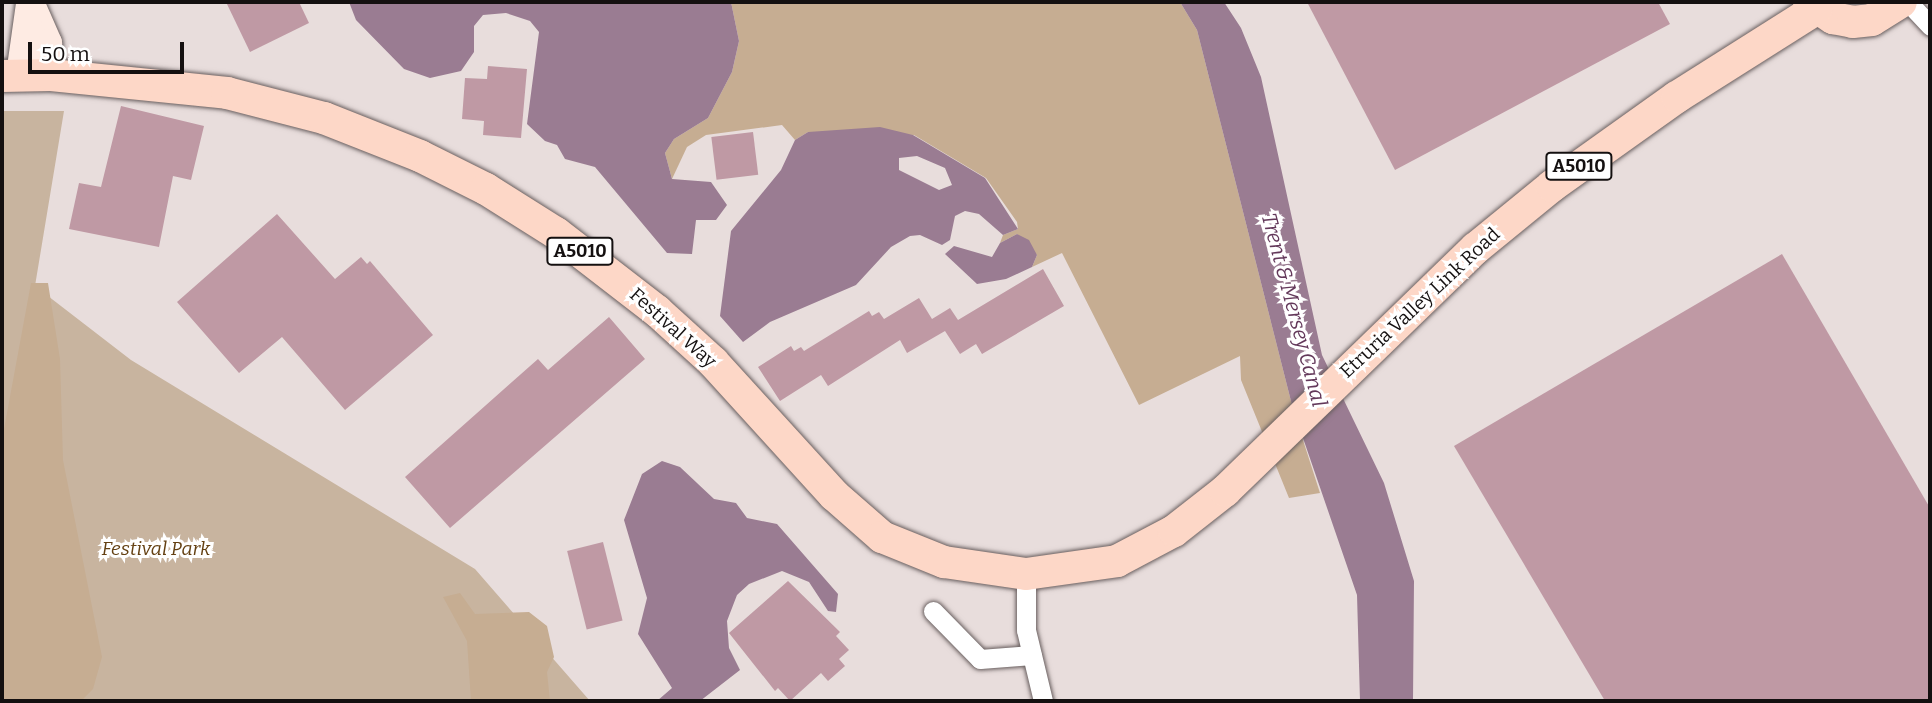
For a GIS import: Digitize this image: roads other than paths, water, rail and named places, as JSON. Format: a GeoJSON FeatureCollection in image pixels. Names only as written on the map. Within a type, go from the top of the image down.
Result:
{"type":"FeatureCollection","features":[{"type":"Feature","properties":{"kind":"main road","name":"A5010"},"geometry":{"type":"LineString","coordinates":[[1813,5],[1853,22],[1872,20],[1901,2]]}},
{"type":"Feature","properties":{"kind":"main road","name":"Etruria Valley Link Road"},"geometry":{"type":"LineString","coordinates":[[1026,574],[1117,562],[1149,547],[1225,491],[1365,352],[1476,248],[1552,186],[1813,5]]}},
{"type":"Feature","properties":{"kind":"main road","name":"Festival Way"},"geometry":{"type":"LineString","coordinates":[[11,76],[51,75],[270,101],[420,156],[486,189],[556,233],[666,319],[713,362],[834,495],[882,537],[944,562],[1026,574]]}},
{"type":"Feature","properties":{"kind":"street"},"geometry":{"type":"LineString","coordinates":[[1908,2],[1930,26]]}},
{"type":"Feature","properties":{"kind":"street"},"geometry":{"type":"LineString","coordinates":[[30,3],[48,43],[51,75]]}},
{"type":"Feature","properties":{"kind":"street"},"geometry":{"type":"LineString","coordinates":[[11,76],[30,3]]}},
{"type":"Feature","properties":{"kind":"street"},"geometry":{"type":"LineString","coordinates":[[1026,574],[1026,630],[1043,701]]}},
{"type":"Feature","properties":{"kind":"street"},"geometry":{"type":"LineString","coordinates":[[933,611],[980,659],[1032,655]]}},
{"type":"Feature","properties":{"kind":"water"},"geometry":{"type":"Polygon","coordinates":[[[349,2],[731,2],[739,41],[732,72],[708,118],[674,139],[665,153],[672,179],[711,182],[727,205],[716,220],[696,220],[692,254],[667,253],[595,167],[565,159],[557,145],[545,141],[527,124],[539,32],[530,21],[506,13],[483,15],[474,26],[474,52],[461,71],[430,78],[404,69],[356,20],[349,2]]]}},
{"type":"Feature","properties":{"kind":"water","name":"Trent & Mersey Canal"},"geometry":{"type":"Polygon","coordinates":[[[1180,2],[1224,2],[1241,28],[1261,77],[1322,355],[1384,483],[1414,581],[1413,701],[1360,701],[1357,595],[1293,409],[1197,30],[1180,2]]]}},
{"type":"Feature","properties":{"kind":"water"},"geometry":{"type":"Polygon","coordinates":[[[880,127],[913,135],[985,178],[1018,229],[1003,235],[979,214],[965,211],[955,216],[950,240],[942,245],[920,235],[910,236],[891,247],[856,285],[770,322],[743,342],[720,316],[731,231],[781,170],[795,140],[808,132],[880,127]],[[917,156],[899,158],[899,170],[939,190],[952,185],[945,168],[917,156]]]}},
{"type":"Feature","properties":{"kind":"water"},"geometry":{"type":"Polygon","coordinates":[[[1017,234],[1029,240],[1037,255],[1032,267],[1006,279],[977,284],[945,254],[954,246],[992,257],[1000,243],[1017,234]]]}},
{"type":"Feature","properties":{"kind":"water"},"geometry":{"type":"Polygon","coordinates":[[[662,461],[680,467],[714,499],[736,503],[747,518],[777,524],[838,594],[836,612],[828,611],[809,582],[782,571],[749,584],[737,595],[727,621],[729,648],[740,670],[700,701],[657,701],[672,688],[638,634],[647,598],[624,520],[642,474],[662,461]]]}},
{"type":"Feature","properties":{"kind":"park label","name":"Festival Park"},"geometry":{"type":"Point","coordinates":[156,549]}}]}
